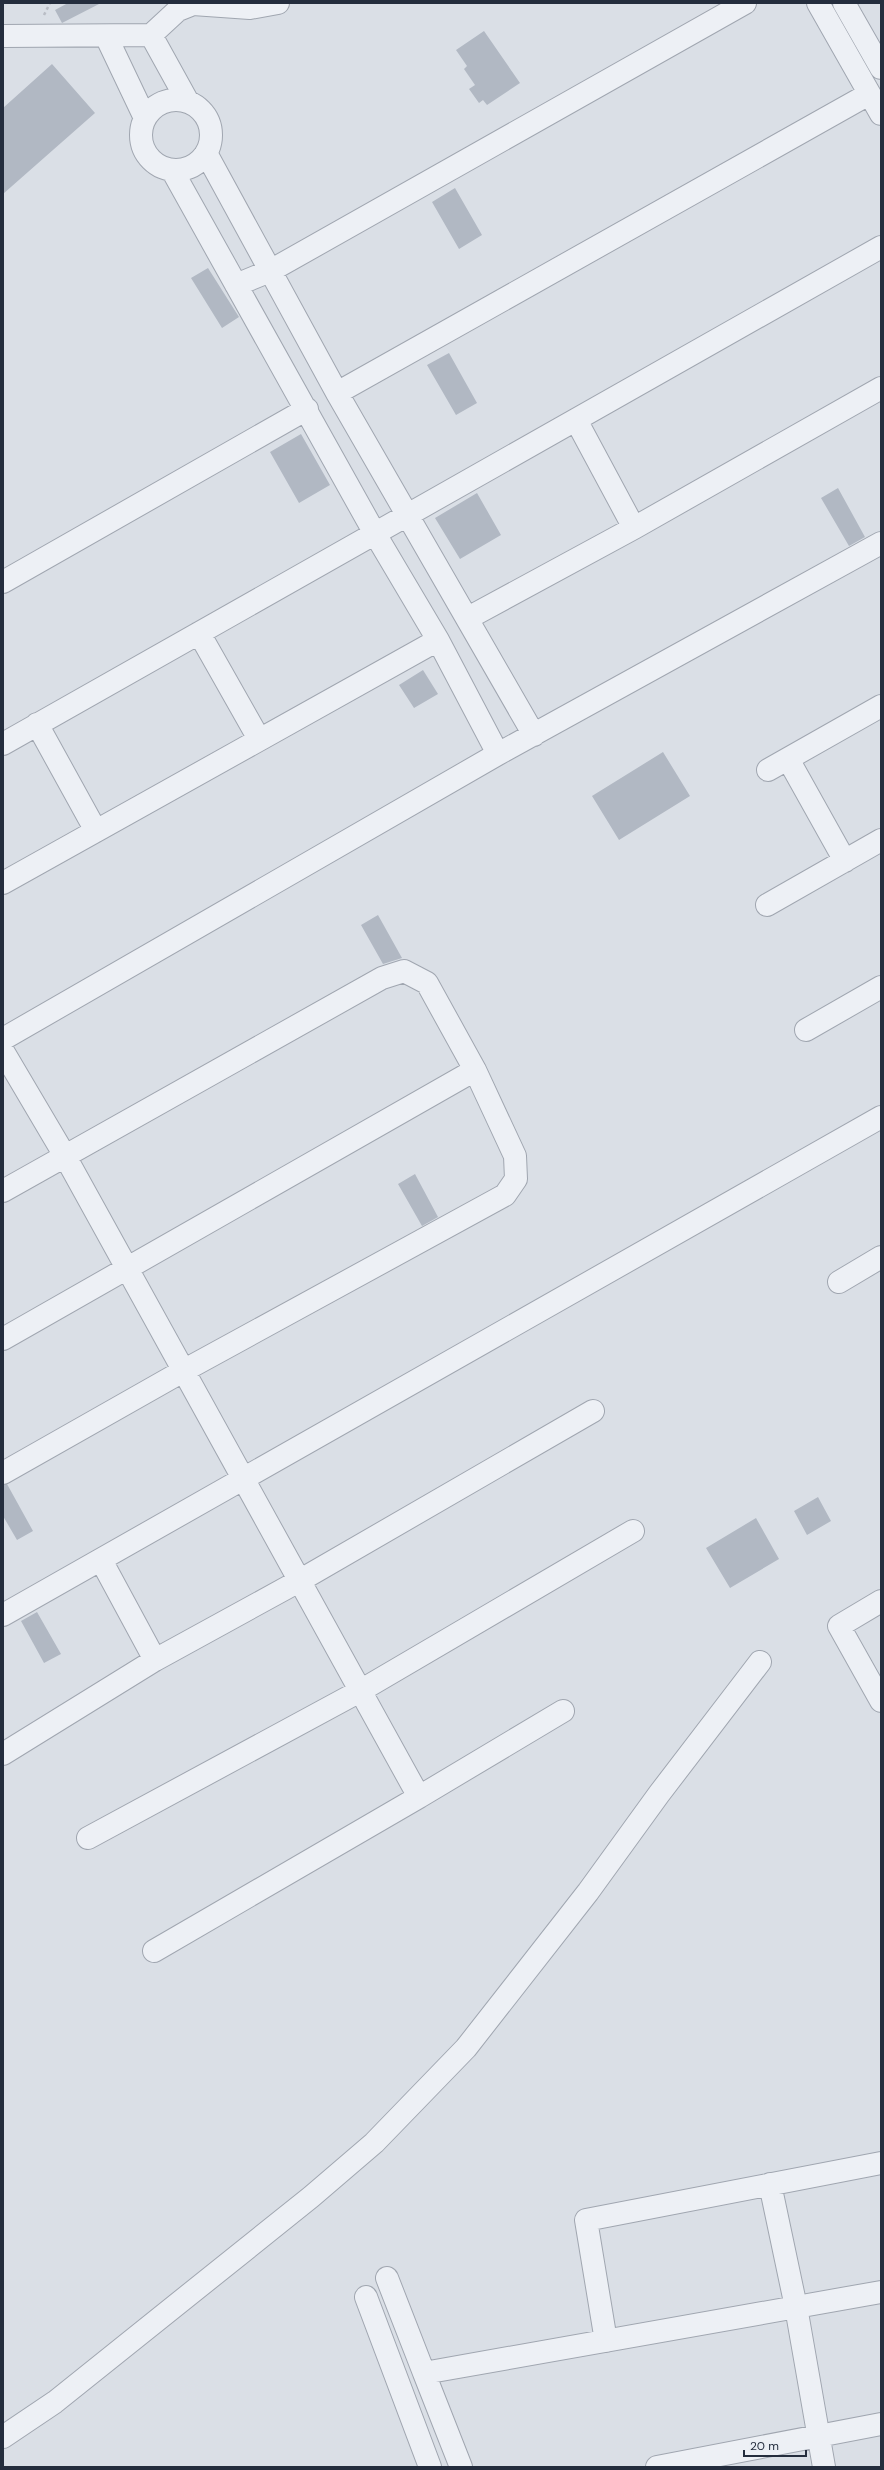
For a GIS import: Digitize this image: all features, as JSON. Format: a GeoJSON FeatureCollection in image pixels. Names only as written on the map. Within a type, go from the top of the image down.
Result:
{"type":"FeatureCollection","features":[{"type":"Feature","properties":{"kind":"street"},"geometry":{"type":"LineString","coordinates":[[3,36],[151,35],[178,10],[193,4],[250,8],[278,3]]}},
{"type":"Feature","properties":{"kind":"street"},"geometry":{"type":"LineString","coordinates":[[236,285],[270,271],[744,3]]}},
{"type":"Feature","properties":{"kind":"street"},"geometry":{"type":"LineString","coordinates":[[818,3],[881,114]]}},
{"type":"Feature","properties":{"kind":"street"},"geometry":{"type":"LineString","coordinates":[[844,3],[879,61]]}},
{"type":"Feature","properties":{"kind":"street"},"geometry":{"type":"LineString","coordinates":[[151,35],[188,102]]}},
{"type":"Feature","properties":{"kind":"street"},"geometry":{"type":"LineString","coordinates":[[106,36],[145,118]]}},
{"type":"Feature","properties":{"kind":"street"},"geometry":{"type":"LineString","coordinates":[[337,393],[870,94]]}},
{"type":"Feature","properties":{"kind":"street"},"geometry":{"type":"LineString","coordinates":[[168,100],[188,102],[197,107],[209,123],[210,144],[206,153],[191,167],[172,170],[154,162],[143,147],[141,127],[145,118],[155,107],[168,100]]}},
{"type":"Feature","properties":{"kind":"street"},"geometry":{"type":"LineString","coordinates":[[206,153],[337,393],[407,516],[468,618],[534,735]]}},
{"type":"Feature","properties":{"kind":"street"},"geometry":{"type":"LineString","coordinates":[[172,170],[307,409],[374,532],[438,640],[498,754]]}},
{"type":"Feature","properties":{"kind":"street"},"geometry":{"type":"LineString","coordinates":[[3,744],[374,532],[407,516],[881,247]]}},
{"type":"Feature","properties":{"kind":"street"},"geometry":{"type":"LineString","coordinates":[[468,618],[634,528],[881,388]]}},
{"type":"Feature","properties":{"kind":"street"},"geometry":{"type":"LineString","coordinates":[[3,582],[307,409]]}},
{"type":"Feature","properties":{"kind":"street"},"geometry":{"type":"LineString","coordinates":[[576,420],[634,528]]}},
{"type":"Feature","properties":{"kind":"street"},"geometry":{"type":"LineString","coordinates":[[3,1039],[498,754],[881,543]]}},
{"type":"Feature","properties":{"kind":"street"},"geometry":{"type":"LineString","coordinates":[[199,633],[259,739]]}},
{"type":"Feature","properties":{"kind":"street"},"geometry":{"type":"LineString","coordinates":[[3,883],[438,640]]}},
{"type":"Feature","properties":{"kind":"street"},"geometry":{"type":"LineString","coordinates":[[768,770],[881,706]]}},
{"type":"Feature","properties":{"kind":"street"},"geometry":{"type":"LineString","coordinates":[[37,724],[96,831]]}},
{"type":"Feature","properties":{"kind":"street"},"geometry":{"type":"LineString","coordinates":[[788,759],[845,861]]}},
{"type":"Feature","properties":{"kind":"street"},"geometry":{"type":"LineString","coordinates":[[767,905],[881,840]]}},
{"type":"Feature","properties":{"kind":"street"},"geometry":{"type":"LineString","coordinates":[[3,1191],[382,978],[404,971],[427,982],[474,1070],[515,1156],[516,1179],[505,1195],[183,1371],[3,1473]]}},
{"type":"Feature","properties":{"kind":"street"},"geometry":{"type":"LineString","coordinates":[[806,1030],[881,987]]}},
{"type":"Feature","properties":{"kind":"street"},"geometry":{"type":"LineString","coordinates":[[3,1051],[65,1156],[418,1796]]}},
{"type":"Feature","properties":{"kind":"street"},"geometry":{"type":"LineString","coordinates":[[3,1339],[474,1070]]}},
{"type":"Feature","properties":{"kind":"street"},"geometry":{"type":"LineString","coordinates":[[3,1615],[244,1480],[881,1117]]}},
{"type":"Feature","properties":{"kind":"street"},"geometry":{"type":"LineString","coordinates":[[839,1282],[881,1257]]}},
{"type":"Feature","properties":{"kind":"street"},"geometry":{"type":"LineString","coordinates":[[3,1754],[155,1660],[299,1581],[594,1411]]}},
{"type":"Feature","properties":{"kind":"street"},"geometry":{"type":"LineString","coordinates":[[88,1838],[360,1690],[633,1531]]}},
{"type":"Feature","properties":{"kind":"street"},"geometry":{"type":"LineString","coordinates":[[101,1560],[155,1660]]}},
{"type":"Feature","properties":{"kind":"street"},"geometry":{"type":"LineString","coordinates":[[881,1601],[839,1626],[881,1701]]}},
{"type":"Feature","properties":{"kind":"street"},"geometry":{"type":"LineString","coordinates":[[3,2437],[55,2402],[311,2197],[374,2143],[466,2048],[588,1892],[760,1662]]}},
{"type":"Feature","properties":{"kind":"street"},"geometry":{"type":"LineString","coordinates":[[154,1951],[563,1711]]}},
{"type":"Feature","properties":{"kind":"street"},"geometry":{"type":"LineString","coordinates":[[606,2341],[586,2220],[881,2163]]}},
{"type":"Feature","properties":{"kind":"street"},"geometry":{"type":"LineString","coordinates":[[770,2184],[796,2307],[824,2467]]}},
{"type":"Feature","properties":{"kind":"street"},"geometry":{"type":"LineString","coordinates":[[388,2278],[461,2467]]}},
{"type":"Feature","properties":{"kind":"street"},"geometry":{"type":"LineString","coordinates":[[424,2373],[881,2292]]}},
{"type":"Feature","properties":{"kind":"street"},"geometry":{"type":"LineString","coordinates":[[366,2297],[430,2467]]}},
{"type":"Feature","properties":{"kind":"street"},"geometry":{"type":"LineString","coordinates":[[658,2467],[881,2424]]}},
{"type":"Feature","properties":{"kind":"building"},"geometry":{"type":"Polygon","coordinates":[[[68,3],[101,3],[62,23],[55,10],[68,3]]]}},
{"type":"Feature","properties":{"kind":"building"},"geometry":{"type":"Polygon","coordinates":[[[484,31],[520,83],[487,105],[483,100],[479,103],[469,89],[475,85],[464,69],[467,66],[456,50],[484,31]]]}},
{"type":"Feature","properties":{"kind":"building"},"geometry":{"type":"Polygon","coordinates":[[[52,64],[95,113],[3,194],[3,108],[52,64]]]}},
{"type":"Feature","properties":{"kind":"building"},"geometry":{"type":"Polygon","coordinates":[[[455,188],[482,235],[459,249],[432,202],[455,188]]]}},
{"type":"Feature","properties":{"kind":"building"},"geometry":{"type":"Polygon","coordinates":[[[208,268],[239,317],[222,328],[191,278],[208,268]]]}},
{"type":"Feature","properties":{"kind":"building"},"geometry":{"type":"Polygon","coordinates":[[[449,353],[477,403],[456,415],[427,365],[449,353]]]}},
{"type":"Feature","properties":{"kind":"building"},"geometry":{"type":"Polygon","coordinates":[[[301,434],[330,485],[299,503],[270,452],[301,434]]]}},
{"type":"Feature","properties":{"kind":"building"},"geometry":{"type":"Polygon","coordinates":[[[838,488],[865,537],[849,546],[821,498],[838,488]]]}},
{"type":"Feature","properties":{"kind":"building"},"geometry":{"type":"Polygon","coordinates":[[[477,493],[501,535],[460,559],[435,518],[477,493]]]}},
{"type":"Feature","properties":{"kind":"building"},"geometry":{"type":"Polygon","coordinates":[[[423,670],[438,694],[414,708],[399,685],[423,670]]]}},
{"type":"Feature","properties":{"kind":"building"},"geometry":{"type":"Polygon","coordinates":[[[663,752],[690,796],[619,840],[592,796],[663,752]]]}},
{"type":"Feature","properties":{"kind":"building"},"geometry":{"type":"Polygon","coordinates":[[[378,915],[402,958],[383,964],[361,925],[378,915]]]}},
{"type":"Feature","properties":{"kind":"building"},"geometry":{"type":"Polygon","coordinates":[[[415,1174],[438,1217],[422,1226],[398,1184],[415,1174]]]}},
{"type":"Feature","properties":{"kind":"building"},"geometry":{"type":"Polygon","coordinates":[[[7,1484],[33,1531],[17,1540],[3,1516],[3,1485],[7,1484]]]}},
{"type":"Feature","properties":{"kind":"building"},"geometry":{"type":"Polygon","coordinates":[[[818,1497],[831,1521],[807,1535],[794,1511],[818,1497]]]}},
{"type":"Feature","properties":{"kind":"building"},"geometry":{"type":"Polygon","coordinates":[[[756,1518],[779,1559],[730,1588],[706,1548],[756,1518]]]}},
{"type":"Feature","properties":{"kind":"building"},"geometry":{"type":"Polygon","coordinates":[[[37,1612],[61,1654],[44,1663],[21,1621],[37,1612]]]}}]}
